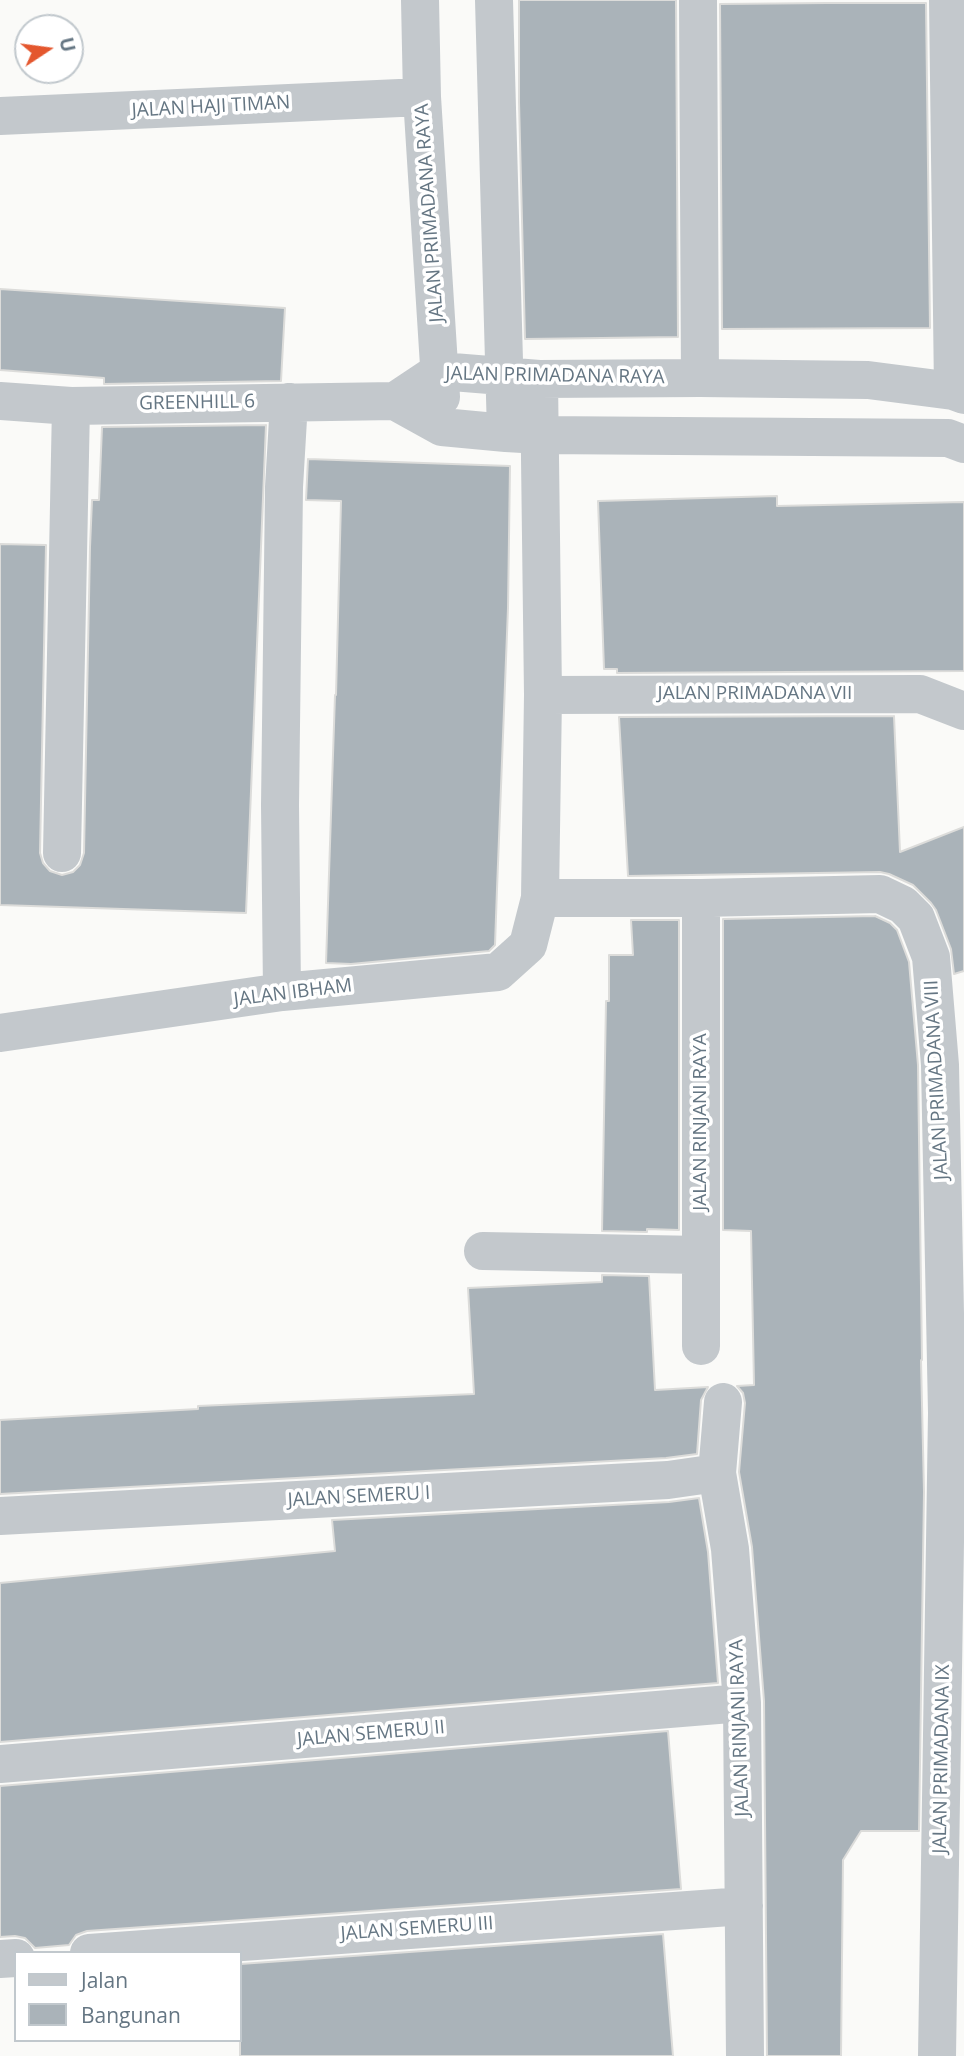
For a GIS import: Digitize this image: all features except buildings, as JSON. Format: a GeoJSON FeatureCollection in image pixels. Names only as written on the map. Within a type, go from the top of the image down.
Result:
{"type":"FeatureCollection","features":[{"type":"Feature","properties":{"kind":"street","name":"JALAN PRIMADANA RAYA"},"geometry":{"type":"LineString","coordinates":[[419,0],[422,97],[442,427]]}},
{"type":"Feature","properties":{"kind":"street","name":"JALAN IBHAM"},"geometry":{"type":"LineString","coordinates":[[0,1033],[282,992],[498,972],[528,945],[540,898],[543,695],[494,0]]}},
{"type":"Feature","properties":{"kind":"street"},"geometry":{"type":"LineString","coordinates":[[698,0],[700,378]]}},
{"type":"Feature","properties":{"kind":"street"},"geometry":{"type":"LineString","coordinates":[[948,0],[958,393]]}},
{"type":"Feature","properties":{"kind":"street","name":"JALAN HAJI TIMAN"},"geometry":{"type":"LineString","coordinates":[[0,116],[422,97]]}},
{"type":"Feature","properties":{"kind":"street","name":"JALAN PRIMADANA RAYA"},"geometry":{"type":"LineString","coordinates":[[395,401],[440,371],[522,378],[868,380],[958,393]]}},
{"type":"Feature","properties":{"kind":"street","name":"GREENHILL 6"},"geometry":{"type":"LineString","coordinates":[[0,401],[71,406],[395,401]]}},
{"type":"Feature","properties":{"kind":"street"},"geometry":{"type":"LineString","coordinates":[[395,401],[442,427],[523,434],[948,438],[964,444]]}},
{"type":"Feature","properties":{"kind":"street"},"geometry":{"type":"LineString","coordinates":[[282,992],[280,805],[284,487],[289,402]]}},
{"type":"Feature","properties":{"kind":"street"},"geometry":{"type":"LineString","coordinates":[[62,853],[71,406]]}},
{"type":"Feature","properties":{"kind":"street","name":"JALAN PRIMADANA VII"},"geometry":{"type":"LineString","coordinates":[[543,695],[920,694],[964,711]]}},
{"type":"Feature","properties":{"kind":"street","name":"JALAN PRIMADANA VIII"},"geometry":{"type":"LineString","coordinates":[[540,898],[880,894],[903,905],[916,918],[931,957],[940,1065],[956,1413],[955,1462]]}},
{"type":"Feature","properties":{"kind":"street","name":"JALAN RINJANI RAYA"},"geometry":{"type":"LineString","coordinates":[[701,898],[701,1346]]}},
{"type":"Feature","properties":{"kind":"street"},"geometry":{"type":"LineString","coordinates":[[483,1251],[702,1255]]}},
{"type":"Feature","properties":{"kind":"street","name":"JALAN RINJANI RAYA"},"geometry":{"type":"LineString","coordinates":[[723,1402],[717,1472],[730,1549],[743,1703],[745,2056]]}},
{"type":"Feature","properties":{"kind":"street","name":"JALAN PRIMADANA IX"},"geometry":{"type":"LineString","coordinates":[[937,2056],[955,1462]]}},
{"type":"Feature","properties":{"kind":"street","name":"JALAN SEMERU I"},"geometry":{"type":"LineString","coordinates":[[0,1516],[654,1481],[717,1472]]}},
{"type":"Feature","properties":{"kind":"street","name":"JALAN SEMERU II"},"geometry":{"type":"LineString","coordinates":[[0,1764],[743,1703]]}},
{"type":"Feature","properties":{"kind":"street","name":"JALAN SEMERU III"},"geometry":{"type":"LineString","coordinates":[[117,1951],[744,1906]]}}]}
